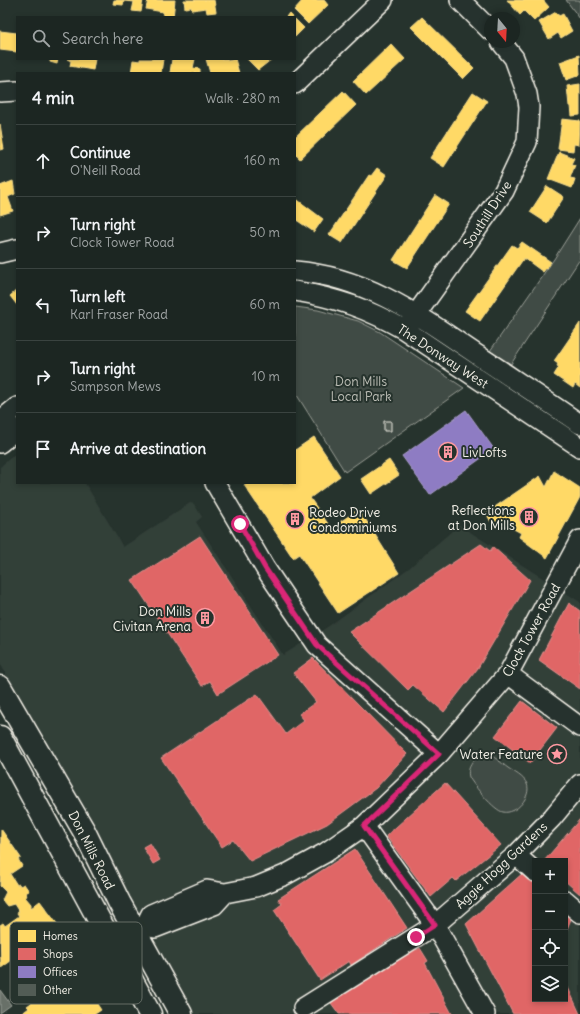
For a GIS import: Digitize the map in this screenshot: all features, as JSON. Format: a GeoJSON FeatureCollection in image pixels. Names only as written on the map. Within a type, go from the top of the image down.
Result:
{"type":"FeatureCollection","features":[{"type":"Feature","properties":{"kind":"main road","name":"Don Mills Road"},"geometry":{"type":"LineString","coordinates":[[0,687],[137,922]]}},
{"type":"Feature","properties":{"kind":"main road","name":"Don Mills Road"},"geometry":{"type":"LineString","coordinates":[[0,737],[100,922]]}},
{"type":"Feature","properties":{"kind":"main road","name":"Don Mills Road"},"geometry":{"type":"LineString","coordinates":[[142,932],[180,1014]]}},
{"type":"Feature","properties":{"kind":"main road","name":"Don Mills Road"},"geometry":{"type":"LineString","coordinates":[[142,999],[150,1014]]}},
{"type":"Feature","properties":{"kind":"street"},"geometry":{"type":"LineString","coordinates":[[296,83],[383,0]]}},
{"type":"Feature","properties":{"kind":"street"},"geometry":{"type":"LineString","coordinates":[[460,0],[484,24]]}},
{"type":"Feature","properties":{"kind":"street","name":"Southill Drive"},"geometry":{"type":"LineString","coordinates":[[405,330],[504,191],[527,142],[529,107],[527,94],[514,58],[506,48]]}},
{"type":"Feature","properties":{"kind":"street"},"geometry":{"type":"LineString","coordinates":[[0,92],[16,91]]}},
{"type":"Feature","properties":{"kind":"street"},"geometry":{"type":"LineString","coordinates":[[0,253],[16,249]]}},
{"type":"Feature","properties":{"kind":"street","name":"The Donway West"},"geometry":{"type":"LineString","coordinates":[[296,271],[325,275],[355,283],[395,300],[580,424]]}},
{"type":"Feature","properties":{"kind":"street","name":"The Donway West"},"geometry":{"type":"LineString","coordinates":[[296,291],[350,303],[382,317],[405,330],[580,447]]}},
{"type":"Feature","properties":{"kind":"street"},"geometry":{"type":"LineString","coordinates":[[508,399],[519,383]]}},
{"type":"Feature","properties":{"kind":"street"},"geometry":{"type":"LineString","coordinates":[[0,421],[16,408]]}},
{"type":"Feature","properties":{"kind":"street"},"geometry":{"type":"LineString","coordinates":[[0,443],[16,430]]}},
{"type":"Feature","properties":{"kind":"street"},"geometry":{"type":"LineString","coordinates":[[216,484],[265,568],[317,645],[439,754]]}},
{"type":"Feature","properties":{"kind":"street","name":"Clock Tower Road"},"geometry":{"type":"LineString","coordinates":[[142,925],[150,914],[207,890],[225,893],[256,887],[285,875],[324,854],[364,826],[439,754],[508,674],[580,540]]}},
{"type":"Feature","properties":{"kind":"street"},"geometry":{"type":"LineString","coordinates":[[508,674],[580,727]]}},
{"type":"Feature","properties":{"kind":"street","name":"Aggie Hogg Gardens"},"geometry":{"type":"LineString","coordinates":[[303,1008],[435,925],[516,855],[548,822],[580,784]]}},
{"type":"Feature","properties":{"kind":"street"},"geometry":{"type":"LineString","coordinates":[[364,826],[435,925],[485,1014]]}},
{"type":"Feature","properties":{"kind":"street"},"geometry":{"type":"LineString","coordinates":[[516,855],[532,869]]}},
{"type":"Feature","properties":{"kind":"street"},"geometry":{"type":"LineString","coordinates":[[568,903],[580,913]]}},
{"type":"Feature","properties":{"kind":"shaded area"},"geometry":{"type":"Polygon","coordinates":[[[16,453],[16,484],[86,484],[123,547],[190,503],[194,504],[202,517],[196,522],[283,655],[329,626],[409,568],[459,525],[580,602],[580,1014],[190,1014],[142,925],[142,922],[140,922],[0,663],[0,467],[16,453]]]}},
{"type":"Feature","properties":{"kind":"shaded area"},"geometry":{"type":"Polygon","coordinates":[[[0,990],[11,1005],[0,1013],[0,990]]]}},
{"type":"Feature","properties":{"kind":"green space"},"geometry":{"type":"Polygon","coordinates":[[[566,0],[580,0],[580,19],[566,0]]]}},
{"type":"Feature","properties":{"kind":"green space"},"geometry":{"type":"Polygon","coordinates":[[[580,218],[580,259],[511,364],[490,351],[554,259],[580,218]]]}},
{"type":"Feature","properties":{"kind":"green space","name":"Don Mills Local Park"},"geometry":{"type":"Polygon","coordinates":[[[296,307],[318,310],[358,321],[380,332],[464,388],[345,472],[296,394],[296,307]]]}},
{"type":"Feature","properties":{"kind":"green space"},"geometry":{"type":"Polygon","coordinates":[[[485,754],[491,756],[526,781],[528,789],[525,799],[518,808],[513,811],[499,811],[479,791],[469,777],[468,773],[472,763],[478,757],[485,754]]]}},
{"type":"Feature","properties":{"kind":"building: Homes"},"geometry":{"type":"Polygon","coordinates":[[[114,0],[143,0],[141,12],[132,11],[134,2],[124,1],[123,5],[113,4],[114,0]]]}},
{"type":"Feature","properties":{"kind":"building: Homes"},"geometry":{"type":"Polygon","coordinates":[[[148,0],[175,0],[173,16],[163,16],[163,12],[146,9],[148,0]]]}},
{"type":"Feature","properties":{"kind":"building: Homes"},"geometry":{"type":"Polygon","coordinates":[[[184,0],[214,0],[216,12],[207,13],[206,8],[192,10],[191,7],[185,8],[184,0]]]}},
{"type":"Feature","properties":{"kind":"building: Homes"},"geometry":{"type":"Polygon","coordinates":[[[303,0],[324,0],[328,5],[308,24],[294,10],[303,0]]]}},
{"type":"Feature","properties":{"kind":"building: Homes"},"geometry":{"type":"Polygon","coordinates":[[[507,0],[543,0],[549,7],[534,21],[524,11],[520,15],[520,12],[517,12],[507,0]]]}},
{"type":"Feature","properties":{"kind":"building: Homes"},"geometry":{"type":"Polygon","coordinates":[[[556,12],[559,16],[563,14],[572,31],[561,38],[558,33],[549,39],[539,22],[556,12]]]}},
{"type":"Feature","properties":{"kind":"building: Homes"},"geometry":{"type":"Polygon","coordinates":[[[422,17],[474,68],[463,79],[411,27],[422,17]]]}},
{"type":"Feature","properties":{"kind":"building: Homes"},"geometry":{"type":"Polygon","coordinates":[[[296,20],[304,28],[296,36],[296,20]]]}},
{"type":"Feature","properties":{"kind":"building: Homes"},"geometry":{"type":"Polygon","coordinates":[[[0,31],[16,33],[16,52],[0,50],[0,31]]]}},
{"type":"Feature","properties":{"kind":"building: Homes"},"geometry":{"type":"Polygon","coordinates":[[[391,44],[405,59],[366,95],[353,81],[391,44]]]}},
{"type":"Feature","properties":{"kind":"building: Homes"},"geometry":{"type":"Polygon","coordinates":[[[579,55],[580,75],[566,80],[560,62],[579,55]]]}},
{"type":"Feature","properties":{"kind":"building: Homes"},"geometry":{"type":"Polygon","coordinates":[[[50,60],[58,60],[57,64],[50,62],[50,60]]]}},
{"type":"Feature","properties":{"kind":"building: Homes"},"geometry":{"type":"Polygon","coordinates":[[[69,60],[95,60],[93,70],[70,66],[71,61],[69,60]]]}},
{"type":"Feature","properties":{"kind":"building: Homes"},"geometry":{"type":"Polygon","coordinates":[[[133,60],[163,60],[161,72],[131,72],[133,60]]]}},
{"type":"Feature","properties":{"kind":"building: Homes"},"geometry":{"type":"Polygon","coordinates":[[[172,60],[195,60],[193,68],[200,69],[200,72],[170,72],[172,60]]]}},
{"type":"Feature","properties":{"kind":"building: Homes"},"geometry":{"type":"Polygon","coordinates":[[[206,60],[235,60],[239,72],[210,72],[206,60]]]}},
{"type":"Feature","properties":{"kind":"building: Homes"},"geometry":{"type":"Polygon","coordinates":[[[248,60],[271,60],[258,70],[248,60]]]}},
{"type":"Feature","properties":{"kind":"building: Homes"},"geometry":{"type":"Polygon","coordinates":[[[580,84],[580,115],[572,116],[571,106],[569,106],[567,86],[580,84]]]}},
{"type":"Feature","properties":{"kind":"building: Homes"},"geometry":{"type":"Polygon","coordinates":[[[343,91],[356,105],[300,159],[296,155],[296,136],[343,91]]]}},
{"type":"Feature","properties":{"kind":"building: Homes"},"geometry":{"type":"Polygon","coordinates":[[[473,92],[487,101],[444,167],[430,158],[473,92]]]}},
{"type":"Feature","properties":{"kind":"building: Homes"},"geometry":{"type":"Polygon","coordinates":[[[562,119],[580,121],[579,145],[574,144],[573,151],[558,149],[562,119]]]}},
{"type":"Feature","properties":{"kind":"building: Homes"},"geometry":{"type":"Polygon","coordinates":[[[0,124],[4,149],[0,150],[0,124]]]}},
{"type":"Feature","properties":{"kind":"building: Homes"},"geometry":{"type":"Polygon","coordinates":[[[559,152],[574,158],[571,164],[575,165],[570,178],[575,179],[572,188],[548,179],[559,152]]]}},
{"type":"Feature","properties":{"kind":"building: Homes"},"geometry":{"type":"Polygon","coordinates":[[[377,168],[387,175],[342,243],[329,235],[369,175],[371,176],[377,168]]]}},
{"type":"Feature","properties":{"kind":"building: Homes"},"geometry":{"type":"Polygon","coordinates":[[[13,181],[15,194],[8,197],[13,211],[0,215],[0,186],[13,181]]]}},
{"type":"Feature","properties":{"kind":"building: Homes"},"geometry":{"type":"Polygon","coordinates":[[[547,186],[564,197],[547,223],[530,212],[547,186]]]}},
{"type":"Feature","properties":{"kind":"building: Homes"},"geometry":{"type":"Polygon","coordinates":[[[435,195],[449,204],[407,268],[393,260],[435,195]]]}},
{"type":"Feature","properties":{"kind":"building: Homes"},"geometry":{"type":"Polygon","coordinates":[[[296,199],[323,219],[314,232],[296,220],[296,199]]]}},
{"type":"Feature","properties":{"kind":"building: Homes"},"geometry":{"type":"Polygon","coordinates":[[[522,242],[551,262],[543,272],[524,258],[480,321],[465,311],[512,245],[517,248],[522,242]]]}},
{"type":"Feature","properties":{"kind":"building: Homes"},"geometry":{"type":"Polygon","coordinates":[[[16,291],[16,304],[10,296],[16,291]]]}},
{"type":"Feature","properties":{"kind":"building: Homes"},"geometry":{"type":"Polygon","coordinates":[[[580,323],[580,388],[575,384],[573,388],[554,375],[559,367],[554,361],[580,323]]]}},
{"type":"Feature","properties":{"kind":"building: Homes","name":"Rodeo Drive Condominiums"},"geometry":{"type":"Polygon","coordinates":[[[314,437],[340,476],[310,498],[331,528],[359,509],[399,573],[338,613],[299,554],[293,558],[244,485],[296,484],[296,449],[314,437]]]}},
{"type":"Feature","properties":{"kind":"building: Homes"},"geometry":{"type":"Polygon","coordinates":[[[389,460],[399,475],[371,494],[361,479],[389,460]]]}},
{"type":"Feature","properties":{"kind":"building: Homes","name":"Reflections at Don Mills"},"geometry":{"type":"Polygon","coordinates":[[[554,471],[580,488],[580,497],[547,558],[519,537],[521,533],[501,522],[497,525],[494,520],[491,522],[486,513],[540,476],[546,487],[554,471]]]}},
{"type":"Feature","properties":{"kind":"building: Homes"},"geometry":{"type":"Polygon","coordinates":[[[1,829],[21,858],[18,859],[22,866],[10,874],[17,885],[19,884],[20,886],[24,884],[29,891],[25,893],[27,896],[25,897],[31,904],[31,908],[40,901],[56,922],[11,922],[19,916],[17,913],[19,912],[14,904],[7,906],[2,900],[6,892],[0,886],[1,829]]]}},
{"type":"Feature","properties":{"kind":"building: Homes"},"geometry":{"type":"Polygon","coordinates":[[[10,922],[10,962],[1,968],[0,925],[3,923],[5,926],[10,922]]]}},
{"type":"Feature","properties":{"kind":"building: Homes"},"geometry":{"type":"Polygon","coordinates":[[[30,1004],[97,1004],[101,1010],[95,1014],[21,1014],[29,1008],[27,1006],[30,1004]]]}},
{"type":"Feature","properties":{"kind":"building: Shops","name":"Don Mills Civitan Arena"},"geometry":{"type":"Polygon","coordinates":[[[200,536],[278,655],[218,694],[210,681],[202,686],[132,580],[200,536]]]}},
{"type":"Feature","properties":{"kind":"building: Shops"},"geometry":{"type":"Polygon","coordinates":[[[481,544],[490,551],[493,547],[530,580],[478,668],[444,712],[413,685],[408,690],[349,632],[481,544]]]}},
{"type":"Feature","properties":{"kind":"building: Shops"},"geometry":{"type":"Polygon","coordinates":[[[569,603],[580,611],[580,689],[539,660],[569,603]]]}},
{"type":"Feature","properties":{"kind":"building: Shops"},"geometry":{"type":"Polygon","coordinates":[[[313,658],[407,754],[376,788],[327,824],[250,861],[233,840],[222,847],[161,758],[257,694],[286,734],[304,720],[299,714],[316,702],[293,673],[313,658]]]}},
{"type":"Feature","properties":{"kind":"building: Shops"},"geometry":{"type":"Polygon","coordinates":[[[522,701],[557,728],[530,763],[495,736],[522,701]]]}},
{"type":"Feature","properties":{"kind":"building: Shops"},"geometry":{"type":"Polygon","coordinates":[[[445,783],[501,845],[456,881],[453,878],[431,897],[386,836],[445,783]]]}},
{"type":"Feature","properties":{"kind":"building: Shops"},"geometry":{"type":"Polygon","coordinates":[[[580,819],[580,894],[568,884],[568,858],[547,858],[580,819]]]}},
{"type":"Feature","properties":{"kind":"building: Shops"},"geometry":{"type":"Polygon","coordinates":[[[150,843],[160,860],[153,864],[143,847],[150,843]]]}},
{"type":"Feature","properties":{"kind":"building: Shops"},"geometry":{"type":"Polygon","coordinates":[[[355,849],[407,928],[351,965],[349,961],[320,980],[274,910],[282,904],[278,899],[355,849]]]}},
{"type":"Feature","properties":{"kind":"building: Shops"},"geometry":{"type":"Polygon","coordinates":[[[524,872],[532,879],[532,1002],[568,1002],[568,988],[580,1014],[513,1014],[466,924],[524,872]]]}},
{"type":"Feature","properties":{"kind":"building: Shops"},"geometry":{"type":"Polygon","coordinates":[[[568,910],[573,914],[568,926],[568,910]]]}},
{"type":"Feature","properties":{"kind":"building: Shops"},"geometry":{"type":"Polygon","coordinates":[[[411,943],[417,950],[420,948],[428,961],[425,963],[452,1014],[339,1014],[331,1003],[411,943]]]}},
{"type":"Feature","properties":{"kind":"building: Offices","name":"LivLofts"},"geometry":{"type":"Polygon","coordinates":[[[466,410],[494,449],[430,495],[402,456],[466,410]]]}},
{"type":"Feature","properties":{"kind":"building: Other"},"geometry":{"type":"Polygon","coordinates":[[[384,421],[391,421],[391,431],[384,431],[384,421]]]}},
{"type":"Feature","properties":{"kind":"place","name":"LivLofts"},"geometry":{"type":"Point","coordinates":[448,452]}},
{"type":"Feature","properties":{"kind":"place","name":"Reflections at Don Mills"},"geometry":{"type":"Point","coordinates":[529,517]}},
{"type":"Feature","properties":{"kind":"place","name":"Rodeo Drive Condominiums"},"geometry":{"type":"Point","coordinates":[295,519]}},
{"type":"Feature","properties":{"kind":"place","name":"Don Mills Civitan Arena"},"geometry":{"type":"Point","coordinates":[205,618]}},
{"type":"Feature","properties":{"kind":"place","name":"Water Feature"},"geometry":{"type":"Point","coordinates":[557,754]}},
{"type":"Feature","properties":{"kind":"route"},"geometry":{"type":"LineString","coordinates":[[240,524],[265,568],[317,645],[439,754],[364,826],[371,838],[435,925],[416,937]]}}]}
